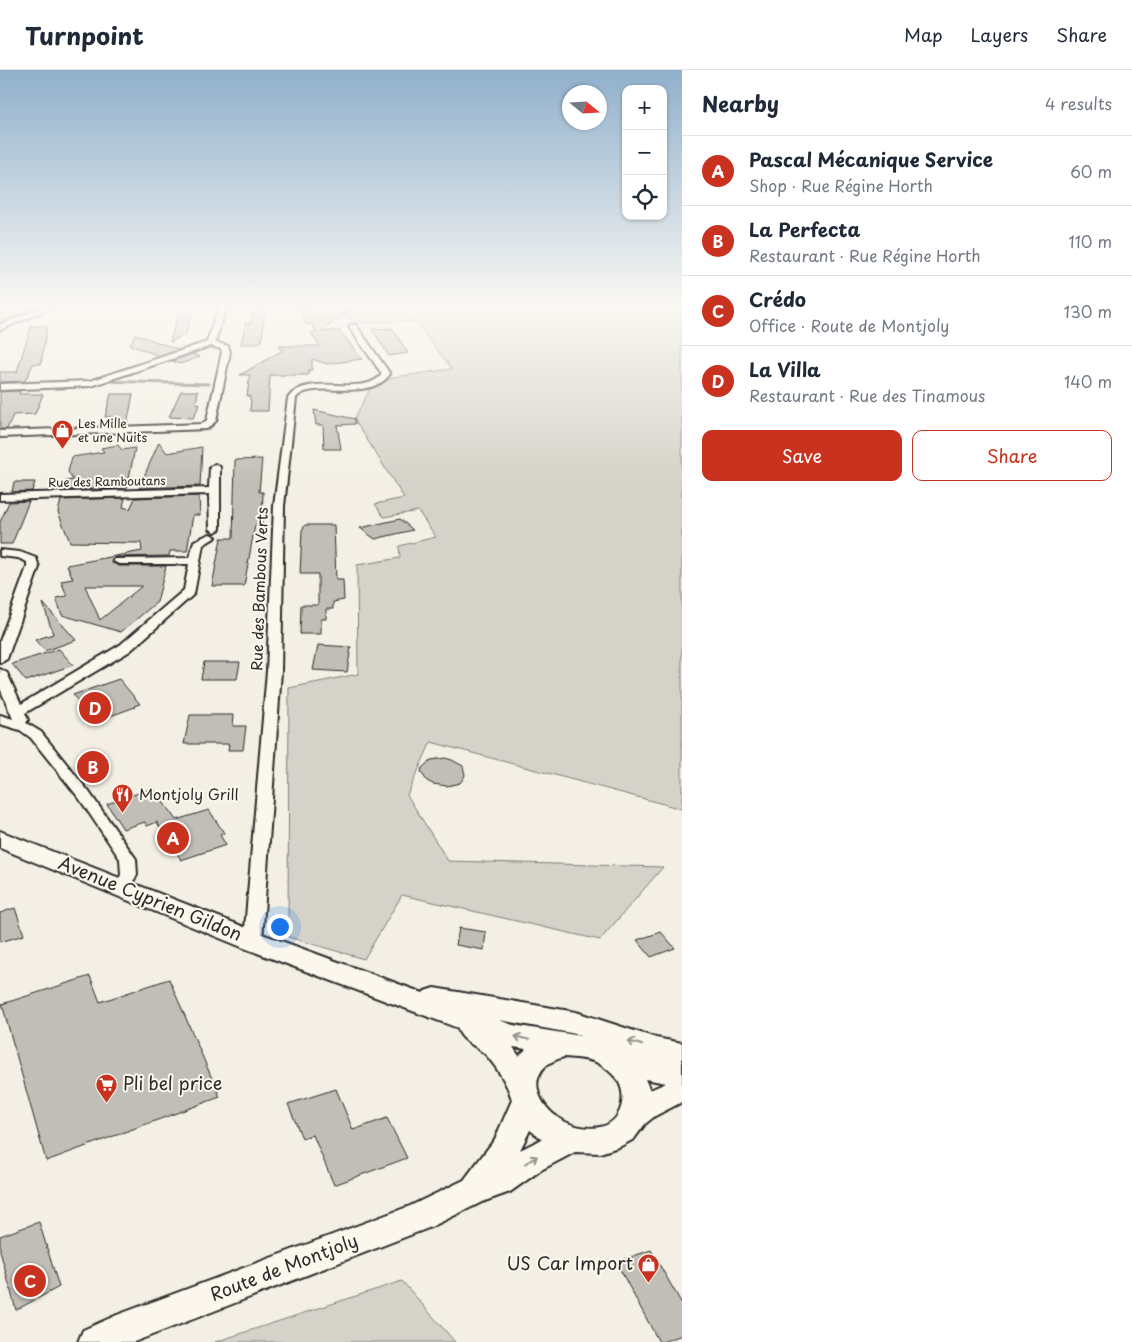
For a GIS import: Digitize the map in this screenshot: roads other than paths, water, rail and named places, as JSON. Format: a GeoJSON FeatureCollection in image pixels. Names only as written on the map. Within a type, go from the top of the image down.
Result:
{"type":"FeatureCollection","features":[{"type":"Feature","properties":{"kind":"main road","name":"Avenue Cyprien Gildon"},"geometry":{"type":"LineString","coordinates":[[0,838],[253,941],[385,990],[512,1036],[570,1045]]}},
{"type":"Feature","properties":{"kind":"main road","name":"Avenue Cyprien Gildon"},"geometry":{"type":"LineString","coordinates":[[385,990],[477,1032],[491,1041],[512,1066],[525,1098]]}},
{"type":"Feature","properties":{"kind":"main road"},"geometry":{"type":"LineString","coordinates":[[385,990],[550,1018],[596,1029],[656,1049],[682,1054]]}},
{"type":"Feature","properties":{"kind":"main road"},"geometry":{"type":"LineString","coordinates":[[556,1046],[586,1046],[601,1051],[615,1059],[625,1068],[637,1091],[638,1104],[630,1124],[622,1132],[611,1137],[598,1140],[572,1139],[552,1130],[537,1118],[525,1098],[524,1080],[527,1069],[534,1059],[544,1051],[556,1046]]}},
{"type":"Feature","properties":{"kind":"main road"},"geometry":{"type":"LineString","coordinates":[[615,1059],[659,1071],[682,1074]]}},
{"type":"Feature","properties":{"kind":"main road"},"geometry":{"type":"LineString","coordinates":[[635,1115],[665,1096],[682,1090]]}},
{"type":"Feature","properties":{"kind":"main road","name":"Route de Montjoly"},"geometry":{"type":"LineString","coordinates":[[473,1191],[493,1169],[516,1133],[525,1098]]}},
{"type":"Feature","properties":{"kind":"main road","name":"Route de Montjoly"},"geometry":{"type":"LineString","coordinates":[[95,1342],[129,1327],[420,1217],[473,1191],[500,1182],[530,1160],[572,1139]]}},
{"type":"Feature","properties":{"kind":"street"},"geometry":{"type":"LineString","coordinates":[[0,387],[74,386],[91,383],[147,364]]}},
{"type":"Feature","properties":{"kind":"street"},"geometry":{"type":"LineString","coordinates":[[0,434],[204,426],[211,420],[223,364]]}},
{"type":"Feature","properties":{"kind":"street","name":"Rue des Bambous Verts"},"geometry":{"type":"LineString","coordinates":[[253,941],[274,671],[279,506],[292,398],[296,393],[305,389],[376,384],[384,379],[386,374],[379,364]]}},
{"type":"Feature","properties":{"kind":"street"},"geometry":{"type":"LineString","coordinates":[[16,712],[125,648],[190,591],[198,543],[212,533],[215,467]]}},
{"type":"Feature","properties":{"kind":"street","name":"Rue des Ramboutans"},"geometry":{"type":"LineString","coordinates":[[0,497],[214,491]]}},
{"type":"Feature","properties":{"kind":"street"},"geometry":{"type":"LineString","coordinates":[[0,553],[20,555],[32,560],[33,567],[0,659]]}},
{"type":"Feature","properties":{"kind":"street"},"geometry":{"type":"LineString","coordinates":[[119,561],[195,560]]}},
{"type":"Feature","properties":{"kind":"street"},"geometry":{"type":"LineString","coordinates":[[0,673],[16,712],[25,727]]}},
{"type":"Feature","properties":{"kind":"street"},"geometry":{"type":"LineString","coordinates":[[0,719],[25,727],[36,735],[61,766],[128,860],[129,875],[121,887]]}},
{"type":"Feature","properties":{"kind":"waterway"},"geometry":{"type":"LineString","coordinates":[[102,381],[209,384]]}},
{"type":"Feature","properties":{"kind":"place","name":"Les Mille et une Nuits"},"geometry":{"type":"Point","coordinates":[62,450]}},
{"type":"Feature","properties":{"kind":"place","name":"La Villa"},"geometry":{"type":"Point","coordinates":[95,708]}},
{"type":"Feature","properties":{"kind":"place","name":"La Perfecta"},"geometry":{"type":"Point","coordinates":[93,767]}},
{"type":"Feature","properties":{"kind":"place","name":"Montjoly Grill"},"geometry":{"type":"Point","coordinates":[123,814]}},
{"type":"Feature","properties":{"kind":"place","name":"Pascal Mécanique Service"},"geometry":{"type":"Point","coordinates":[173,838]}},
{"type":"Feature","properties":{"kind":"place","name":"Pli bel price"},"geometry":{"type":"Point","coordinates":[107,1103]}},
{"type":"Feature","properties":{"kind":"place","name":"Crédo"},"geometry":{"type":"Point","coordinates":[30,1281]}},
{"type":"Feature","properties":{"kind":"place","name":"US Car Import"},"geometry":{"type":"Point","coordinates":[649,1283]}}]}
